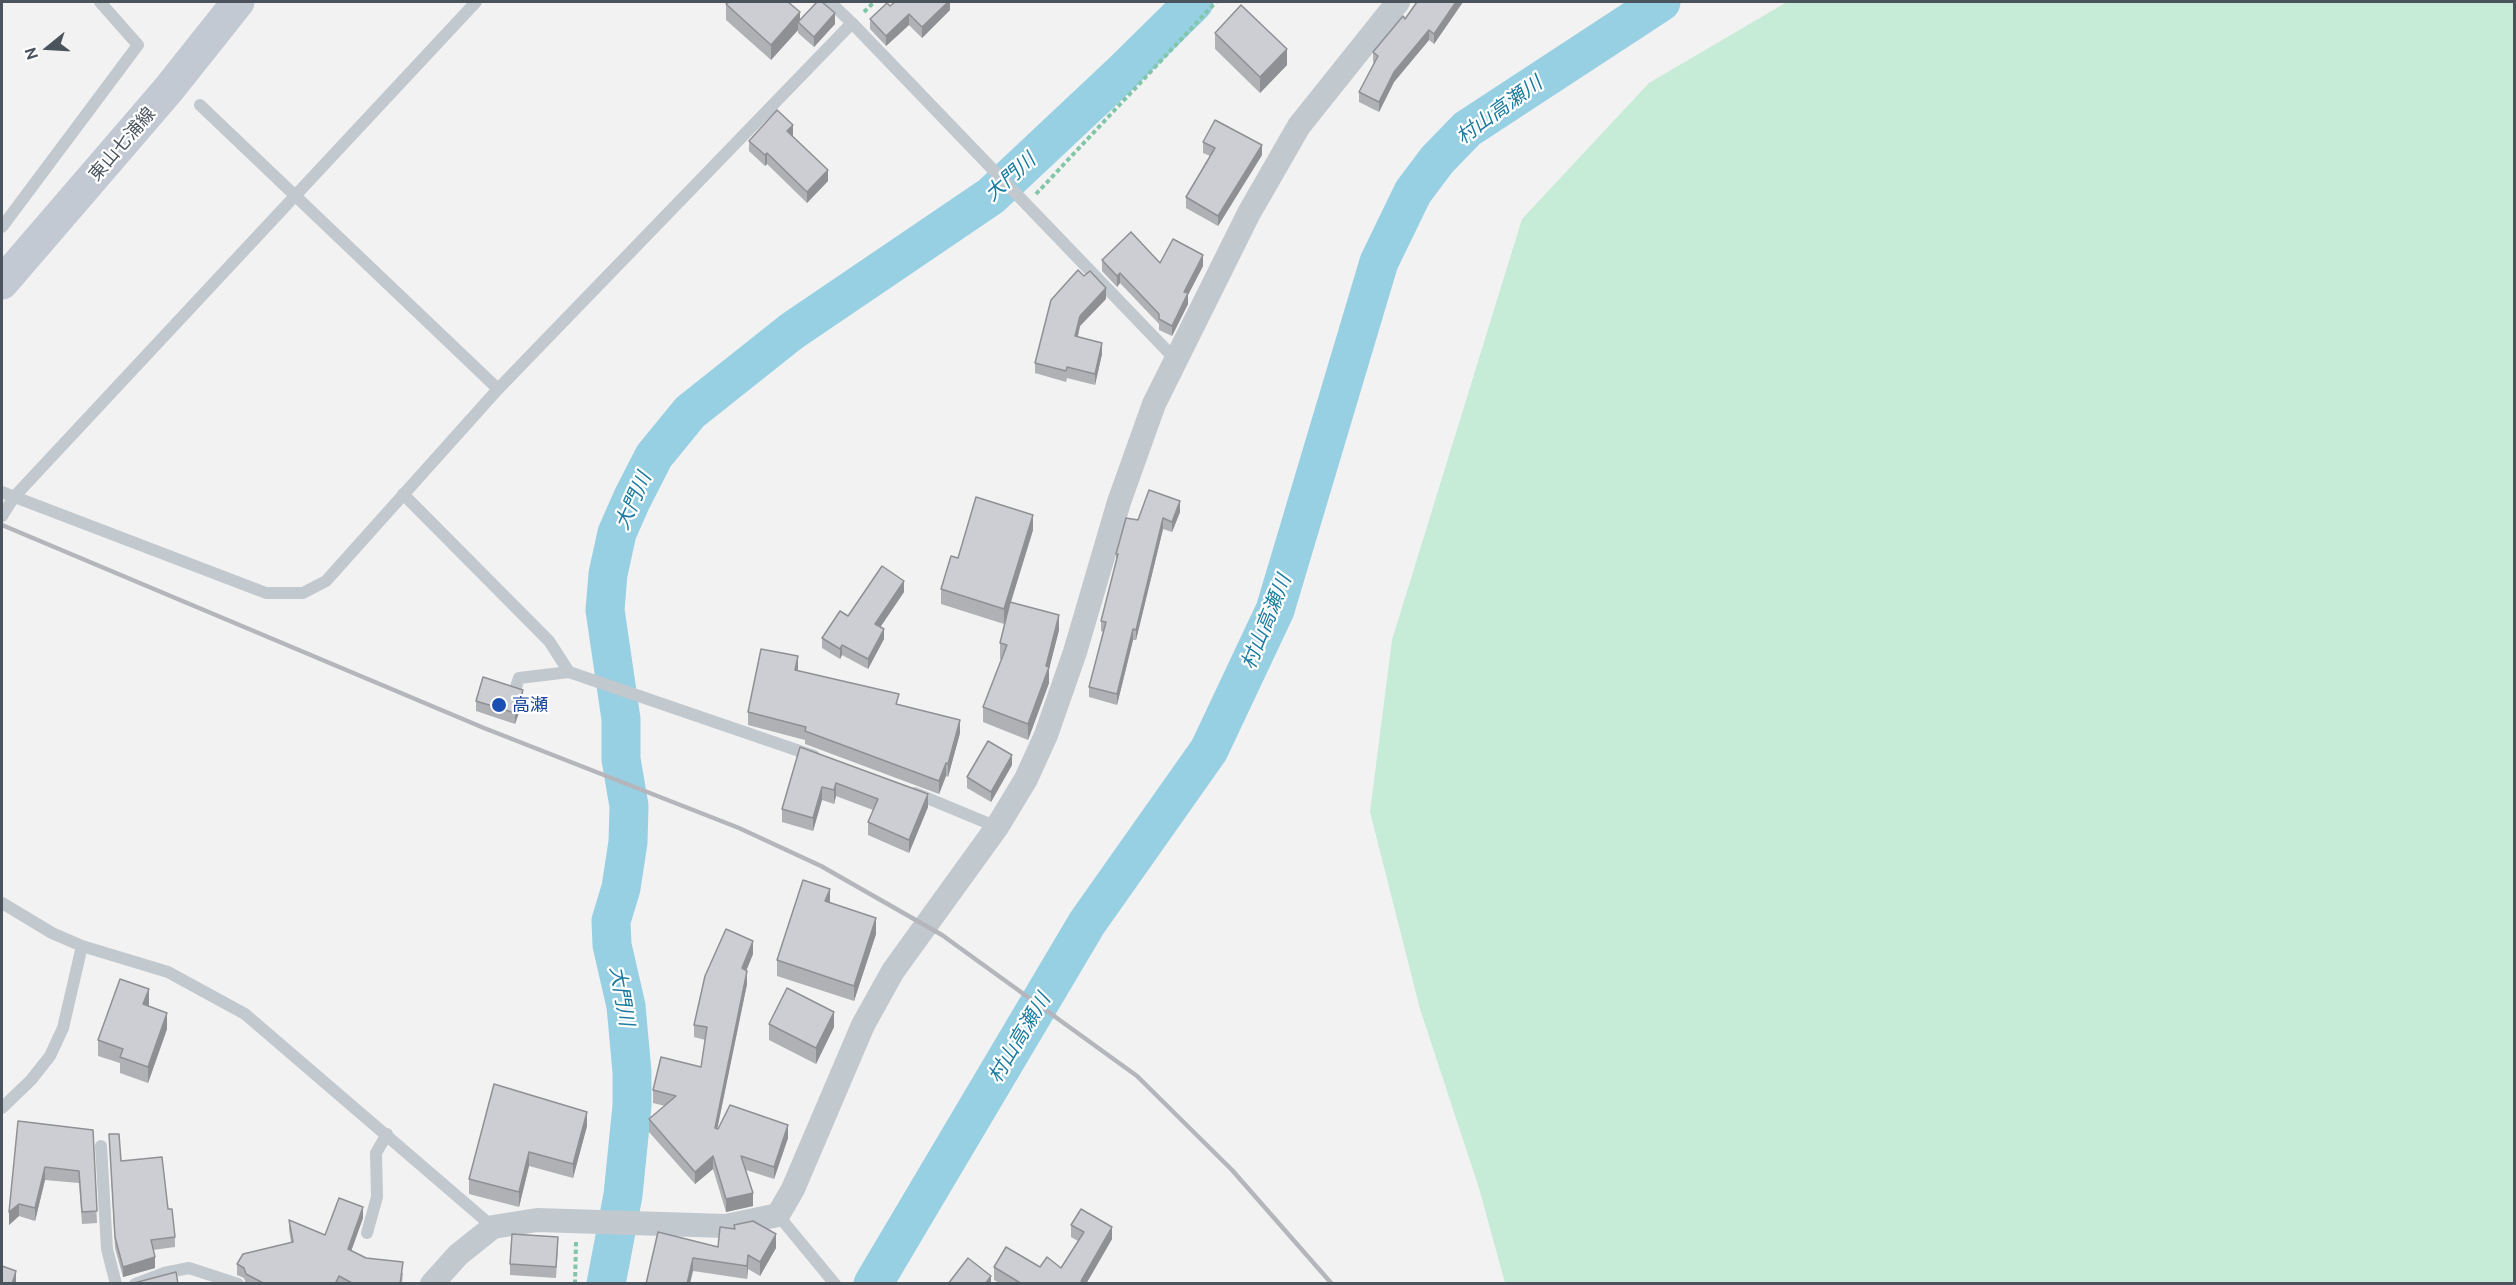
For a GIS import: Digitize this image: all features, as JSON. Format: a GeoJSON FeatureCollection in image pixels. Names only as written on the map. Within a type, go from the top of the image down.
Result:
{"type":"FeatureCollection","features":[{"type":"Feature","properties":{"kind":"main road","name":"東山七浦線"},"geometry":{"type":"LineString","coordinates":[[2,283],[168,90],[238,2]]}},
{"type":"Feature","properties":{"kind":"street"},"geometry":{"type":"LineString","coordinates":[[432,1284],[458,1255],[493,1227],[537,1220],[726,1226],[778,1215],[793,1189],[863,1025],[893,971],[997,827],[1026,779],[1046,735],[1075,652],[1119,502],[1154,404],[1249,213],[1299,126],[1398,2]]}},
{"type":"Feature","properties":{"kind":"lane"},"geometry":{"type":"LineString","coordinates":[[2,227],[138,45],[100,2]]}},
{"type":"Feature","properties":{"kind":"lane"},"geometry":{"type":"LineString","coordinates":[[2,516],[14,497],[476,2]]}},
{"type":"Feature","properties":{"kind":"lane"},"geometry":{"type":"LineString","coordinates":[[830,2],[982,156],[1175,359]]}},
{"type":"Feature","properties":{"kind":"lane"},"geometry":{"type":"LineString","coordinates":[[2,492],[266,593],[303,593],[326,581],[498,389],[852,23]]}},
{"type":"Feature","properties":{"kind":"lane"},"geometry":{"type":"LineString","coordinates":[[200,105],[498,389]]}},
{"type":"Feature","properties":{"kind":"lane"},"geometry":{"type":"LineString","coordinates":[[403,494],[549,641],[569,672]]}},
{"type":"Feature","properties":{"kind":"lane"},"geometry":{"type":"LineString","coordinates":[[516,687],[519,678],[569,672],[824,760]]}},
{"type":"Feature","properties":{"kind":"lane"},"geometry":{"type":"LineString","coordinates":[[900,787],[997,827]]}},
{"type":"Feature","properties":{"kind":"lane"},"geometry":{"type":"LineString","coordinates":[[2,903],[52,933],[82,946],[168,972],[245,1014],[493,1227]]}},
{"type":"Feature","properties":{"kind":"lane"},"geometry":{"type":"LineString","coordinates":[[2,1108],[31,1080],[50,1056],[63,1028],[82,946]]}},
{"type":"Feature","properties":{"kind":"lane"},"geometry":{"type":"LineString","coordinates":[[368,1233],[377,1197],[376,1153],[387,1134]]}},
{"type":"Feature","properties":{"kind":"lane"},"geometry":{"type":"LineString","coordinates":[[100,1146],[107,1249],[116,1284]]}},
{"type":"Feature","properties":{"kind":"lane"},"geometry":{"type":"LineString","coordinates":[[778,1215],[835,1284]]}},
{"type":"Feature","properties":{"kind":"lane"},"geometry":{"type":"LineString","coordinates":[[135,1284],[164,1273],[189,1268],[238,1284]]}},
{"type":"Feature","properties":{"kind":"path"},"geometry":{"type":"LineString","coordinates":[[1024,200],[1216,2]]}},
{"type":"Feature","properties":{"kind":"path"},"geometry":{"type":"LineString","coordinates":[[575,1284],[586,1222]]}},
{"type":"Feature","properties":{"kind":"green space"},"geometry":{"type":"Polygon","coordinates":[[[1787,2],[2514,2],[2514,1283],[1505,1283],[1479,1188],[1420,1009],[1370,812],[1392,640],[1522,219],[1649,83],[1787,2]]]}},
{"type":"Feature","properties":{"kind":"building"},"geometry":{"type":"Polygon","coordinates":[[[729,2],[788,2],[800,12],[771,45],[726,4],[729,2]]]}},
{"type":"Feature","properties":{"kind":"building"},"geometry":{"type":"Polygon","coordinates":[[[817,2],[822,2],[835,13],[814,37],[798,22],[817,2]]]}},
{"type":"Feature","properties":{"kind":"building"},"geometry":{"type":"Polygon","coordinates":[[[895,2],[948,2],[922,27],[909,14],[886,36],[870,19],[887,3],[890,6],[895,2]]]}},
{"type":"Feature","properties":{"kind":"building"},"geometry":{"type":"Polygon","coordinates":[[[1417,2],[1456,2],[1434,34],[1429,30],[1394,72],[1379,102],[1359,92],[1378,56],[1373,52],[1403,16],[1405,19],[1417,2]]]}},
{"type":"Feature","properties":{"kind":"building"},"geometry":{"type":"Polygon","coordinates":[[[1241,5],[1287,49],[1260,77],[1215,33],[1241,5]]]}},
{"type":"Feature","properties":{"kind":"building"},"geometry":{"type":"Polygon","coordinates":[[[777,110],[793,125],[787,131],[828,170],[807,192],[767,153],[765,155],[749,141],[777,110]]]}},
{"type":"Feature","properties":{"kind":"building"},"geometry":{"type":"Polygon","coordinates":[[[1215,120],[1262,145],[1218,216],[1186,197],[1215,148],[1203,142],[1215,120]]]}},
{"type":"Feature","properties":{"kind":"building"},"geometry":{"type":"Polygon","coordinates":[[[1131,232],[1160,263],[1173,239],[1203,255],[1184,292],[1188,293],[1172,326],[1159,319],[1159,314],[1120,273],[1117,276],[1102,260],[1131,232]]]}},
{"type":"Feature","properties":{"kind":"building"},"geometry":{"type":"Polygon","coordinates":[[[1078,270],[1084,276],[1090,271],[1106,288],[1080,316],[1075,336],[1102,343],[1095,374],[1067,367],[1066,371],[1035,363],[1051,300],[1078,270]]]}},
{"type":"Feature","properties":{"kind":"building"},"geometry":{"type":"Polygon","coordinates":[[[1149,490],[1180,501],[1172,522],[1163,518],[1136,630],[1133,629],[1117,694],[1089,687],[1106,622],[1101,621],[1126,518],[1138,520],[1149,490]]]}},
{"type":"Feature","properties":{"kind":"building"},"geometry":{"type":"Polygon","coordinates":[[[976,497],[1033,515],[1004,609],[941,589],[951,556],[958,558],[976,497]]]}},
{"type":"Feature","properties":{"kind":"building"},"geometry":{"type":"Polygon","coordinates":[[[882,566],[904,581],[875,624],[884,629],[868,659],[842,645],[840,649],[822,638],[840,611],[848,616],[882,566]]]}},
{"type":"Feature","properties":{"kind":"building"},"geometry":{"type":"Polygon","coordinates":[[[1010,602],[1059,615],[1046,666],[1049,667],[1028,724],[983,707],[1007,645],[1000,643],[1010,602]]]}},
{"type":"Feature","properties":{"kind":"building"},"geometry":{"type":"Polygon","coordinates":[[[761,649],[798,656],[795,670],[899,694],[896,704],[960,720],[948,764],[946,763],[939,781],[805,731],[806,727],[748,712],[761,649]]]}},
{"type":"Feature","properties":{"kind":"building"},"geometry":{"type":"Polygon","coordinates":[[[483,677],[523,690],[515,713],[476,701],[483,677]]]}},
{"type":"Feature","properties":{"kind":"building"},"geometry":{"type":"Polygon","coordinates":[[[988,741],[1012,755],[991,792],[967,777],[988,741]]]}},
{"type":"Feature","properties":{"kind":"building"},"geometry":{"type":"Polygon","coordinates":[[[800,747],[928,794],[909,840],[868,822],[878,799],[836,783],[834,790],[822,787],[813,818],[782,809],[800,747]]]}},
{"type":"Feature","properties":{"kind":"building"},"geometry":{"type":"Polygon","coordinates":[[[803,880],[830,889],[825,901],[876,918],[854,986],[777,960],[803,880]]]}},
{"type":"Feature","properties":{"kind":"building"},"geometry":{"type":"Polygon","coordinates":[[[726,929],[753,941],[742,968],[747,971],[715,1128],[718,1129],[730,1105],[788,1125],[774,1167],[741,1156],[753,1193],[726,1199],[713,1156],[695,1172],[649,1119],[676,1096],[653,1090],[661,1057],[701,1067],[707,1027],[694,1025],[705,976],[726,929]]]}},
{"type":"Feature","properties":{"kind":"building"},"geometry":{"type":"Polygon","coordinates":[[[120,979],[149,989],[143,1004],[167,1013],[148,1067],[120,1057],[123,1049],[98,1040],[120,979]]]}},
{"type":"Feature","properties":{"kind":"building"},"geometry":{"type":"Polygon","coordinates":[[[787,988],[834,1012],[816,1048],[769,1024],[787,988]]]}},
{"type":"Feature","properties":{"kind":"building"},"geometry":{"type":"Polygon","coordinates":[[[494,1084],[587,1112],[573,1164],[529,1152],[519,1192],[469,1179],[494,1084]]]}},
{"type":"Feature","properties":{"kind":"building"},"geometry":{"type":"Polygon","coordinates":[[[18,1121],[93,1130],[97,1211],[82,1212],[79,1171],[45,1167],[35,1208],[19,1204],[9,1212],[18,1121]]]}},
{"type":"Feature","properties":{"kind":"building"},"geometry":{"type":"Polygon","coordinates":[[[109,1134],[119,1134],[121,1161],[162,1157],[168,1209],[172,1209],[175,1237],[151,1240],[155,1257],[123,1267],[115,1237],[109,1134]]]}},
{"type":"Feature","properties":{"kind":"building"},"geometry":{"type":"Polygon","coordinates":[[[339,1198],[363,1207],[348,1249],[366,1258],[403,1262],[400,1284],[354,1284],[339,1276],[335,1284],[265,1284],[246,1274],[244,1268],[237,1264],[243,1254],[293,1242],[289,1220],[325,1235],[339,1198]]]}},
{"type":"Feature","properties":{"kind":"building"},"geometry":{"type":"Polygon","coordinates":[[[1081,1209],[1112,1227],[1081,1281],[1085,1284],[1022,1284],[994,1267],[1006,1247],[1040,1267],[1047,1257],[1061,1268],[1084,1232],[1071,1225],[1081,1209]]]}},
{"type":"Feature","properties":{"kind":"building"},"geometry":{"type":"Polygon","coordinates":[[[753,1221],[776,1234],[760,1262],[748,1255],[747,1266],[693,1258],[687,1284],[646,1284],[658,1232],[718,1247],[720,1227],[735,1229],[734,1225],[753,1221]]]}},
{"type":"Feature","properties":{"kind":"building"},"geometry":{"type":"Polygon","coordinates":[[[512,1234],[558,1237],[556,1267],[510,1264],[512,1234]]]}},
{"type":"Feature","properties":{"kind":"building"},"geometry":{"type":"Polygon","coordinates":[[[968,1258],[991,1276],[985,1284],[948,1284],[968,1258]]]}},
{"type":"Feature","properties":{"kind":"building"},"geometry":{"type":"Polygon","coordinates":[[[2,1266],[16,1271],[12,1284],[2,1284],[2,1266]]]}},
{"type":"Feature","properties":{"kind":"building"},"geometry":{"type":"Polygon","coordinates":[[[176,1272],[178,1284],[134,1284],[134,1283],[176,1272]]]}},
{"type":"Feature","properties":{"kind":"waterway","name":"大門川"},"geometry":{"type":"LineString","coordinates":[[606,1284],[623,1195],[632,1106],[632,1072],[626,1006],[612,945],[611,921],[621,888],[628,842],[629,806],[621,759],[621,719],[605,610],[608,574],[617,533],[632,499],[654,456],[690,412],[792,331],[991,196],[1194,2]]}},
{"type":"Feature","properties":{"kind":"waterway","name":"村山高瀬川"},"geometry":{"type":"LineString","coordinates":[[873,1284],[1087,923],[1209,750],[1275,610],[1379,262],[1413,192],[1437,160],[1467,129],[1661,2]]}},
{"type":"Feature","properties":{"kind":"railway"},"geometry":{"type":"LineString","coordinates":[[2,525],[484,728],[739,828],[821,866],[942,935],[1137,1076],[1232,1170],[1332,1284]]}},
{"type":"Feature","properties":{"kind":"place","name":"高瀬"},"geometry":{"type":"Point","coordinates":[499,705]}}]}
